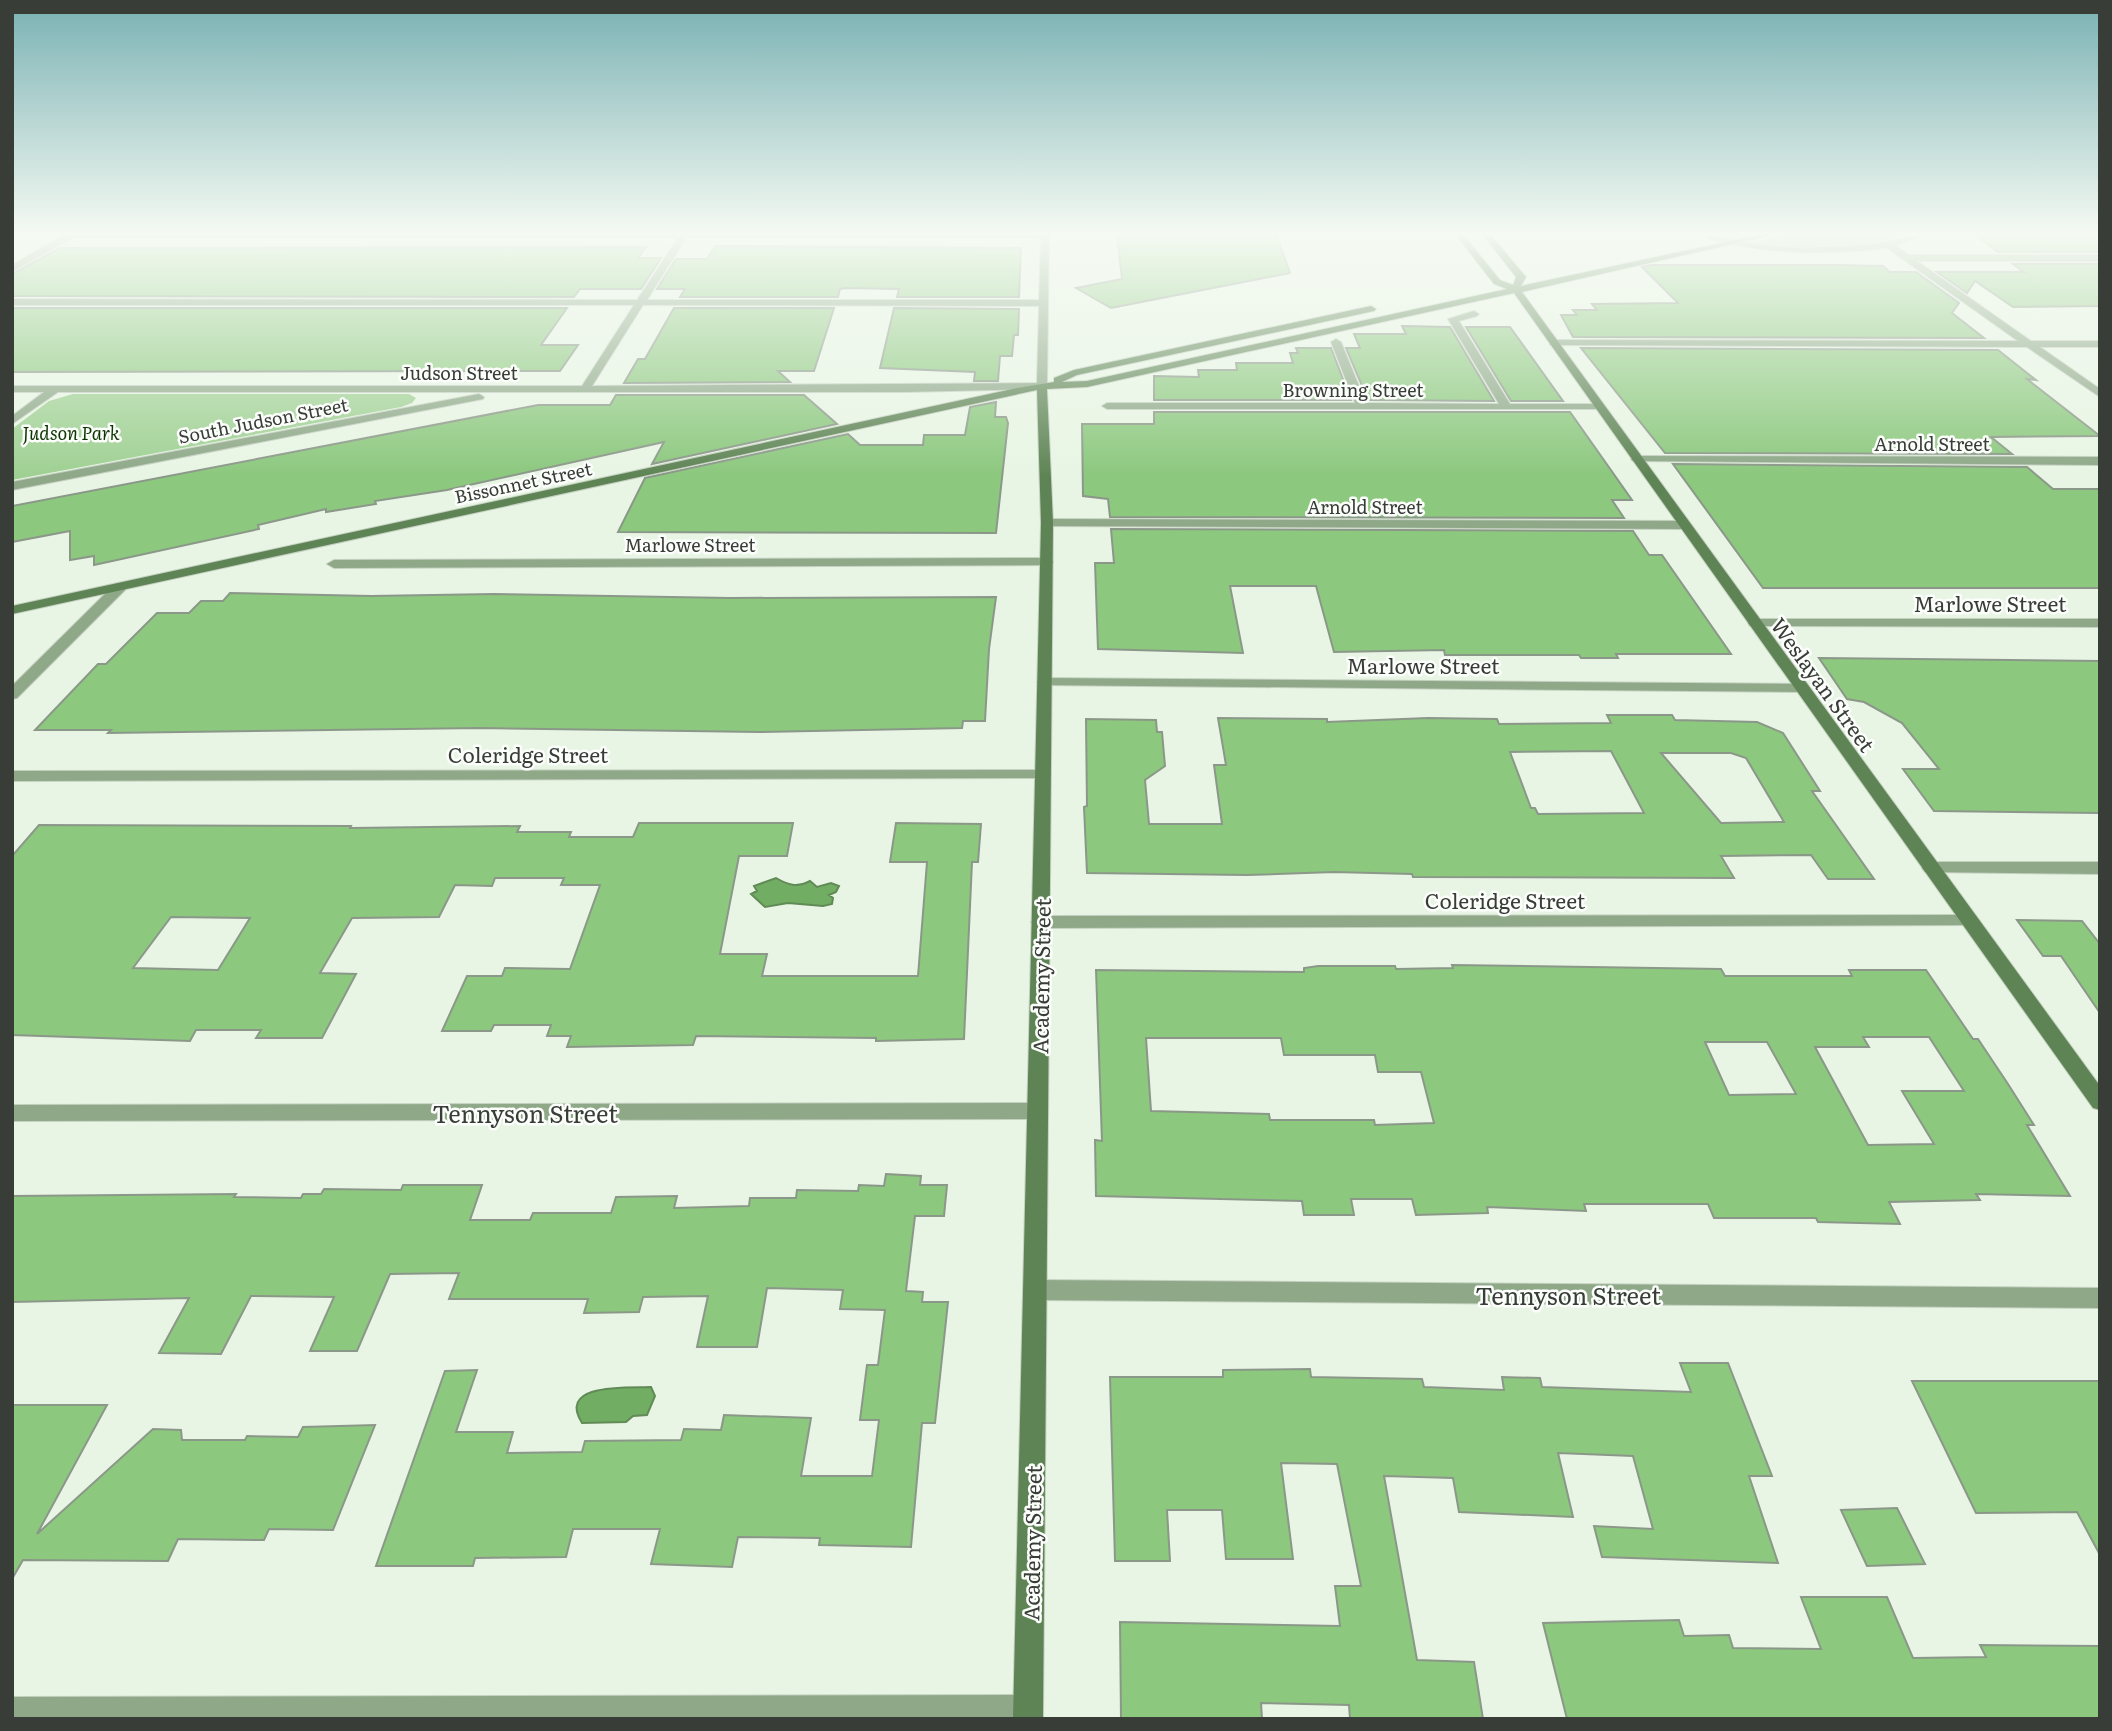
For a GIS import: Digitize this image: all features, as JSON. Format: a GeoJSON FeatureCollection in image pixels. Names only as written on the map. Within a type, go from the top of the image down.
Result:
{"type":"FeatureCollection","features":[{"type":"Feature","properties":{"kind":"main road","name":"Bissonnet Street"},"geometry":{"type":"LineString","coordinates":[[12,610],[940,409],[1042,386],[1074,373],[1343,315]]}},
{"type":"Feature","properties":{"kind":"main road","name":"Bissonnet Street"},"geometry":{"type":"LineString","coordinates":[[1042,386],[1087,384],[1377,315]]}},
{"type":"Feature","properties":{"kind":"main road","name":"Weslayan Street"},"geometry":{"type":"LineString","coordinates":[[1540,315],[1554,343],[1599,407],[2100,1102]]}},
{"type":"Feature","properties":{"kind":"main road","name":"Academy Street"},"geometry":{"type":"LineString","coordinates":[[1028,1715],[1047,523],[1042,386]]}},
{"type":"Feature","properties":{"kind":"street"},"geometry":{"type":"LineString","coordinates":[[586,389],[633,315]]}},
{"type":"Feature","properties":{"kind":"street","name":"Academy Street"},"geometry":{"type":"LineString","coordinates":[[1042,386],[1043,315]]}},
{"type":"Feature","properties":{"kind":"street"},"geometry":{"type":"LineString","coordinates":[[1471,315],[1453,319],[1506,406]]}},
{"type":"Feature","properties":{"kind":"street"},"geometry":{"type":"LineString","coordinates":[[1988,315],[2100,394]]}},
{"type":"Feature","properties":{"kind":"street"},"geometry":{"type":"LineString","coordinates":[[1336,342],[1362,406]]}},
{"type":"Feature","properties":{"kind":"street"},"geometry":{"type":"LineString","coordinates":[[1554,343],[2100,344]]}},
{"type":"Feature","properties":{"kind":"street","name":"Judson Street"},"geometry":{"type":"LineString","coordinates":[[12,389],[905,389],[1042,386]]}},
{"type":"Feature","properties":{"kind":"street"},"geometry":{"type":"LineString","coordinates":[[12,421],[55,389]]}},
{"type":"Feature","properties":{"kind":"street","name":"South Judson Street"},"geometry":{"type":"LineString","coordinates":[[12,486],[520,389]]}},
{"type":"Feature","properties":{"kind":"street","name":"Judson Street"},"geometry":{"type":"LineString","coordinates":[[905,389],[928,397],[940,409]]}},
{"type":"Feature","properties":{"kind":"street","name":"Browning Street"},"geometry":{"type":"LineString","coordinates":[[1107,406],[1599,407]]}},
{"type":"Feature","properties":{"kind":"street","name":"Arnold Street"},"geometry":{"type":"LineString","coordinates":[[1637,460],[2100,461]]}},
{"type":"Feature","properties":{"kind":"street","name":"Arnold Street"},"geometry":{"type":"LineString","coordinates":[[1047,523],[1684,525]]}},
{"type":"Feature","properties":{"kind":"street","name":"Marlowe Street"},"geometry":{"type":"LineString","coordinates":[[334,564],[1046,562]]}},
{"type":"Feature","properties":{"kind":"street"},"geometry":{"type":"LineString","coordinates":[[12,695],[120,587]]}},
{"type":"Feature","properties":{"kind":"street","name":"Marlowe Street"},"geometry":{"type":"LineString","coordinates":[[1755,623],[2100,623]]}},
{"type":"Feature","properties":{"kind":"street","name":"Marlowe Street"},"geometry":{"type":"LineString","coordinates":[[1044,682],[1801,688]]}},
{"type":"Feature","properties":{"kind":"street","name":"Coleridge Street"},"geometry":{"type":"LineString","coordinates":[[12,776],[1043,775]]}},
{"type":"Feature","properties":{"kind":"street"},"geometry":{"type":"LineString","coordinates":[[1931,868],[2100,868]]}},
{"type":"Feature","properties":{"kind":"street","name":"Coleridge Street"},"geometry":{"type":"LineString","coordinates":[[1041,922],[1969,921]]}},
{"type":"Feature","properties":{"kind":"street","name":"Tennyson Street"},"geometry":{"type":"LineString","coordinates":[[12,1113],[1037,1111]]}},
{"type":"Feature","properties":{"kind":"street","name":"Tennyson Street"},"geometry":{"type":"LineString","coordinates":[[1035,1290],[2100,1298]]}},
{"type":"Feature","properties":{"kind":"street"},"geometry":{"type":"LineString","coordinates":[[12,1712],[1028,1715]]}},
{"type":"Feature","properties":{"kind":"green space","name":"Judson Park"},"geometry":{"type":"Polygon","coordinates":[[[73,394],[409,394],[416,398],[412,403],[401,407],[12,480],[12,429],[49,401],[73,394]]]}},
{"type":"Feature","properties":{"kind":"shaded area"},"geometry":{"type":"Polygon","coordinates":[[[776,878],[793,885],[810,881],[817,887],[831,883],[839,886],[836,892],[829,895],[833,898],[832,904],[823,906],[788,903],[765,907],[751,894],[757,891],[754,886],[776,878]]]}},
{"type":"Feature","properties":{"kind":"shaded area"},"geometry":{"type":"Polygon","coordinates":[[[651,1387],[655,1396],[647,1415],[633,1416],[626,1422],[582,1423],[577,1410],[579,1400],[587,1394],[614,1388],[651,1387]]]}},
{"type":"Feature","properties":{"kind":"building"},"geometry":{"type":"Polygon","coordinates":[[[12,315],[562,315],[541,345],[578,345],[560,371],[12,372],[12,315]]]}},
{"type":"Feature","properties":{"kind":"building"},"geometry":{"type":"Polygon","coordinates":[[[670,315],[832,315],[814,371],[778,371],[790,382],[624,383],[638,359],[645,359],[670,315]]]}},
{"type":"Feature","properties":{"kind":"building"},"geometry":{"type":"Polygon","coordinates":[[[892,315],[1019,315],[1018,335],[1014,335],[1012,356],[1000,356],[998,381],[974,381],[975,372],[880,368],[892,315]]]}},
{"type":"Feature","properties":{"kind":"building"},"geometry":{"type":"Polygon","coordinates":[[[1561,315],[1954,315],[1984,338],[1573,337],[1561,315]]]}},
{"type":"Feature","properties":{"kind":"building"},"geometry":{"type":"Polygon","coordinates":[[[1402,326],[1450,327],[1494,401],[1368,400],[1346,348],[1360,348],[1354,334],[1406,334],[1402,326]]]}},
{"type":"Feature","properties":{"kind":"building"},"geometry":{"type":"Polygon","coordinates":[[[1466,327],[1510,327],[1563,401],[1511,401],[1466,327]]]}},
{"type":"Feature","properties":{"kind":"building"},"geometry":{"type":"Polygon","coordinates":[[[1296,348],[1331,348],[1351,400],[1154,400],[1154,376],[1199,377],[1198,370],[1237,370],[1236,363],[1293,363],[1290,353],[1298,353],[1296,348]]]}},
{"type":"Feature","properties":{"kind":"building"},"geometry":{"type":"Polygon","coordinates":[[[1581,348],[1998,350],[2036,380],[2027,379],[2100,436],[1991,437],[2012,454],[1665,453],[1581,348]]]}},
{"type":"Feature","properties":{"kind":"building"},"geometry":{"type":"Polygon","coordinates":[[[616,395],[804,395],[837,424],[652,464],[664,442],[447,490],[326,512],[326,509],[258,525],[259,529],[94,565],[94,556],[70,560],[70,531],[12,542],[12,506],[538,405],[610,405],[616,395]]]}},
{"type":"Feature","properties":{"kind":"building"},"geometry":{"type":"Polygon","coordinates":[[[996,402],[995,417],[1006,417],[1008,423],[996,533],[618,532],[645,478],[848,434],[860,445],[923,445],[924,435],[965,435],[970,407],[996,402]]]}},
{"type":"Feature","properties":{"kind":"building"},"geometry":{"type":"Polygon","coordinates":[[[1154,412],[1570,412],[1632,500],[1612,500],[1624,518],[1110,517],[1108,499],[1083,496],[1082,424],[1154,424],[1154,412]]]}},
{"type":"Feature","properties":{"kind":"building"},"geometry":{"type":"Polygon","coordinates":[[[1673,464],[2027,467],[2053,489],[2100,489],[2100,588],[1763,588],[1673,464]]]}},
{"type":"Feature","properties":{"kind":"building"},"geometry":{"type":"Polygon","coordinates":[[[1111,529],[1633,531],[1649,555],[1662,555],[1731,654],[1616,654],[1618,658],[1581,658],[1579,655],[1445,655],[1444,650],[1334,652],[1316,586],[1230,586],[1243,653],[1098,649],[1095,563],[1114,563],[1111,529]]]}},
{"type":"Feature","properties":{"kind":"building"},"geometry":{"type":"Polygon","coordinates":[[[230,593],[730,598],[996,597],[989,649],[985,721],[963,721],[962,728],[759,732],[479,728],[108,733],[111,730],[35,730],[98,664],[106,664],[157,613],[189,613],[201,601],[223,601],[230,593]]]}},
{"type":"Feature","properties":{"kind":"building"},"geometry":{"type":"Polygon","coordinates":[[[1819,658],[2100,661],[2100,813],[1934,811],[1903,769],[1939,769],[1902,723],[1864,702],[1847,699],[1819,658]]]}},
{"type":"Feature","properties":{"kind":"building"},"geometry":{"type":"Polygon","coordinates":[[[1607,715],[1672,715],[1675,720],[1757,722],[1783,733],[1820,791],[1812,791],[1874,879],[1828,879],[1811,855],[1721,856],[1734,878],[1413,877],[1412,874],[1334,872],[1247,875],[1087,873],[1084,807],[1087,806],[1086,719],[1156,720],[1157,732],[1162,732],[1165,766],[1145,780],[1149,824],[1222,824],[1214,765],[1226,765],[1218,718],[1327,719],[1327,722],[1428,718],[1497,719],[1499,724],[1611,723],[1607,715]],[[1611,751],[1510,752],[1531,808],[1535,808],[1538,814],[1644,813],[1611,751]],[[1661,753],[1721,823],[1784,822],[1746,758],[1731,753],[1661,753]]]}},
{"type":"Feature","properties":{"kind":"building"},"geometry":{"type":"Polygon","coordinates":[[[639,823],[793,823],[787,856],[739,856],[720,954],[767,954],[762,976],[918,976],[927,862],[890,862],[896,823],[981,824],[978,862],[972,862],[964,1039],[876,1041],[876,1038],[696,1036],[693,1045],[567,1047],[571,1036],[547,1036],[551,1025],[494,1025],[491,1031],[442,1031],[467,976],[502,976],[505,968],[570,969],[600,885],[561,885],[564,878],[495,878],[492,886],[455,885],[439,917],[352,918],[320,973],[356,974],[322,1038],[256,1038],[261,1030],[196,1030],[190,1041],[12,1035],[12,856],[39,825],[351,826],[350,828],[520,826],[517,832],[571,832],[569,837],[633,837],[639,823]],[[171,917],[133,968],[218,970],[250,918],[171,917]]]}},
{"type":"Feature","properties":{"kind":"building"},"geometry":{"type":"Polygon","coordinates":[[[2017,920],[2082,921],[2100,944],[2100,1013],[2061,956],[2043,956],[2017,920]]]}},
{"type":"Feature","properties":{"kind":"building"},"geometry":{"type":"Polygon","coordinates":[[[1452,965],[1721,969],[1725,976],[1852,976],[1849,970],[1926,970],[1973,1039],[1978,1039],[2008,1084],[2034,1125],[2027,1125],[2070,1196],[1976,1194],[1980,1200],[1889,1202],[1900,1224],[1818,1222],[1816,1218],[1714,1218],[1708,1204],[1584,1204],[1586,1211],[1487,1207],[1488,1213],[1416,1215],[1412,1199],[1351,1199],[1354,1215],[1304,1215],[1302,1201],[1096,1196],[1095,1140],[1102,1141],[1096,970],[1304,972],[1304,968],[1318,966],[1453,968],[1452,965]],[[1863,1037],[1869,1047],[1815,1047],[1868,1145],[1934,1144],[1902,1091],[1964,1091],[1929,1037],[1863,1037]],[[1146,1038],[1151,1111],[1269,1114],[1270,1120],[1374,1120],[1375,1125],[1434,1123],[1421,1072],[1378,1072],[1375,1055],[1284,1055],[1281,1038],[1146,1038]],[[1705,1042],[1729,1095],[1796,1094],[1767,1042],[1705,1042]]]}},
{"type":"Feature","properties":{"kind":"building"},"geometry":{"type":"Polygon","coordinates":[[[886,1174],[921,1176],[920,1185],[947,1185],[944,1216],[915,1216],[906,1291],[923,1292],[922,1302],[948,1302],[935,1423],[922,1423],[911,1547],[819,1545],[820,1538],[738,1537],[732,1567],[651,1564],[660,1529],[573,1529],[566,1557],[475,1558],[473,1566],[376,1566],[445,1371],[477,1370],[456,1432],[513,1432],[507,1453],[582,1452],[585,1441],[681,1440],[684,1429],[721,1430],[724,1415],[811,1418],[801,1476],[872,1476],[879,1420],[860,1420],[867,1365],[878,1365],[885,1310],[840,1309],[843,1290],[767,1288],[757,1347],[697,1347],[708,1296],[643,1297],[639,1312],[584,1313],[588,1299],[449,1299],[459,1273],[390,1274],[357,1351],[310,1351],[334,1297],[251,1296],[221,1354],[159,1353],[189,1298],[12,1302],[12,1196],[236,1194],[234,1197],[301,1198],[303,1194],[321,1194],[324,1189],[401,1190],[403,1185],[482,1185],[470,1220],[530,1220],[533,1213],[611,1213],[616,1197],[677,1196],[674,1208],[749,1206],[750,1198],[796,1198],[797,1190],[858,1191],[859,1185],[884,1186],[886,1174]]]}},
{"type":"Feature","properties":{"kind":"building"},"geometry":{"type":"Polygon","coordinates":[[[1680,1363],[1728,1363],[1772,1476],[1749,1476],[1778,1563],[1602,1557],[1594,1526],[1653,1529],[1633,1456],[1558,1453],[1573,1517],[1459,1512],[1453,1478],[1384,1476],[1417,1660],[1474,1662],[1483,1719],[1350,1719],[1349,1705],[1261,1703],[1262,1719],[1121,1719],[1120,1622],[1340,1626],[1335,1586],[1361,1586],[1337,1464],[1281,1463],[1293,1559],[1226,1559],[1222,1510],[1167,1510],[1170,1561],[1115,1561],[1110,1377],[1223,1377],[1223,1370],[1310,1369],[1311,1377],[1422,1379],[1424,1387],[1504,1390],[1502,1377],[1540,1378],[1542,1387],[1691,1392],[1680,1363]]]}},
{"type":"Feature","properties":{"kind":"building"},"geometry":{"type":"Polygon","coordinates":[[[1912,1381],[2100,1381],[2100,1555],[2077,1512],[1976,1513],[1912,1381]]]}},
{"type":"Feature","properties":{"kind":"building"},"geometry":{"type":"Polygon","coordinates":[[[12,1405],[107,1405],[37,1534],[153,1429],[181,1430],[182,1440],[245,1440],[247,1436],[298,1437],[303,1427],[375,1425],[333,1530],[269,1529],[264,1540],[178,1539],[168,1561],[23,1560],[12,1579],[12,1405]]]}},
{"type":"Feature","properties":{"kind":"building"},"geometry":{"type":"Polygon","coordinates":[[[1897,1508],[1925,1564],[1867,1566],[1841,1510],[1897,1508]]]}},
{"type":"Feature","properties":{"kind":"building"},"geometry":{"type":"Polygon","coordinates":[[[1801,1597],[1887,1597],[1913,1658],[1986,1657],[1980,1645],[2100,1646],[2100,1719],[1567,1719],[1543,1623],[1679,1620],[1684,1636],[1729,1635],[1733,1648],[1821,1649],[1801,1597]]]}}]}
